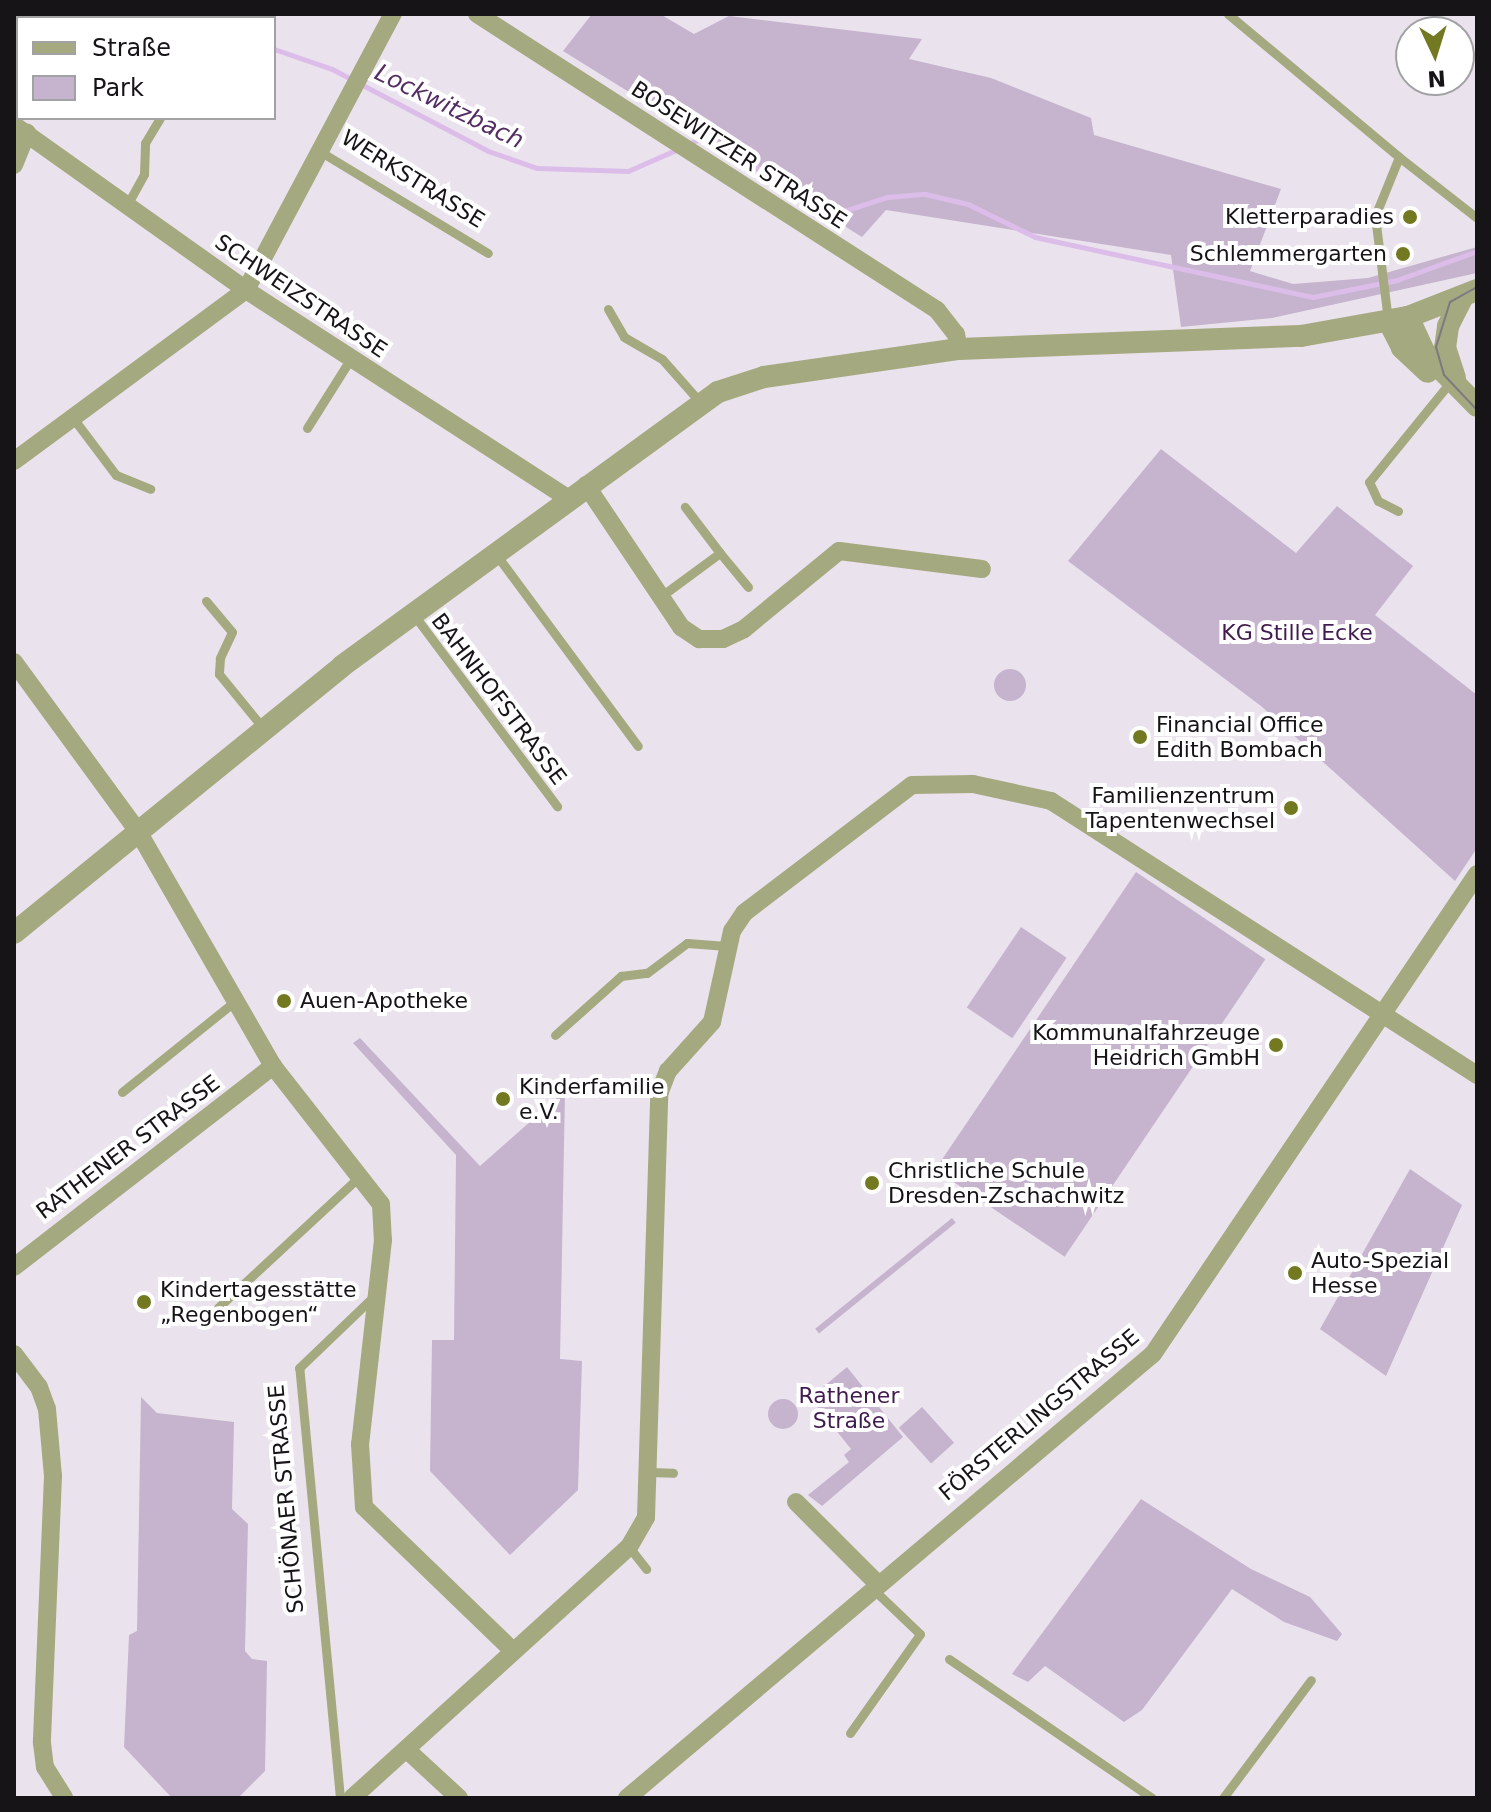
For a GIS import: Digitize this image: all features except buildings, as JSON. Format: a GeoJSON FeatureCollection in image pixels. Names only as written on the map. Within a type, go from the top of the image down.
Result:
{"type":"FeatureCollection","features":[{"type":"Feature","properties":{"kind":"street","name":"WERKSTRASSE"},"geometry":{"type":"LineString","coordinates":[[321,152],[393,14]]}},
{"type":"Feature","properties":{"kind":"street","name":"BOSEWITZER STRASSE"},"geometry":{"type":"LineString","coordinates":[[477,14],[937,310],[956,334],[959,349]]}},
{"type":"Feature","properties":{"kind":"street"},"geometry":{"type":"LineString","coordinates":[[14,165],[21,129]]}},
{"type":"Feature","properties":{"kind":"street","name":"SCHWEIZSTRASSE"},"geometry":{"type":"LineString","coordinates":[[21,129],[246,290],[351,358],[577,491]]}},
{"type":"Feature","properties":{"kind":"street"},"geometry":{"type":"LineString","coordinates":[[14,461],[246,290],[321,152]]}},
{"type":"Feature","properties":{"kind":"street"},"geometry":{"type":"LineString","coordinates":[[14,933],[412,613],[700,402],[764,377],[959,349],[1264,339],[1470,294]]}},
{"type":"Feature","properties":{"kind":"street"},"geometry":{"type":"LineString","coordinates":[[1462,395],[1445,348],[1448,326],[1470,294]]}},
{"type":"Feature","properties":{"kind":"street"},"geometry":{"type":"LineString","coordinates":[[1394,313],[1402,348],[1462,395]]}},
{"type":"Feature","properties":{"kind":"street"},"geometry":{"type":"LineString","coordinates":[[577,491],[681,627],[711,641],[744,629],[839,551],[982,569]]}},
{"type":"Feature","properties":{"kind":"street"},"geometry":{"type":"LineString","coordinates":[[14,662],[139,833],[273,1066],[381,1204],[383,1240],[373,1297],[360,1444],[364,1507],[512,1650]]}},
{"type":"Feature","properties":{"kind":"street"},"geometry":{"type":"LineString","coordinates":[[352,1798],[629,1547],[646,1517],[659,1094],[668,1071],[712,1022],[727,946],[744,913],[912,785],[973,784],[1051,801],[1477,1075]]}},
{"type":"Feature","properties":{"kind":"street","name":"FÖRSTERLINGSTRASSE"},"geometry":{"type":"LineString","coordinates":[[627,1798],[874,1585],[1153,1354],[1477,874]]}},
{"type":"Feature","properties":{"kind":"street","name":"RATHENER STRASSE"},"geometry":{"type":"LineString","coordinates":[[14,1267],[273,1066]]}},
{"type":"Feature","properties":{"kind":"street"},"geometry":{"type":"LineString","coordinates":[[14,1354],[39,1387],[47,1409],[53,1476],[42,1743],[45,1767],[64,1798]]}},
{"type":"Feature","properties":{"kind":"street"},"geometry":{"type":"LineString","coordinates":[[796,1502],[874,1585]]}},
{"type":"Feature","properties":{"kind":"street"},"geometry":{"type":"LineString","coordinates":[[407,1750],[459,1798]]}},
{"type":"Feature","properties":{"kind":"lane"},"geometry":{"type":"LineString","coordinates":[[1228,14],[1477,218]]}},
{"type":"Feature","properties":{"kind":"lane"},"geometry":{"type":"LineString","coordinates":[[127,205],[144,174],[145,143],[159,120]]}},
{"type":"Feature","properties":{"kind":"lane","name":"WERKSTRASSE"},"geometry":{"type":"LineString","coordinates":[[321,152],[488,253]]}},
{"type":"Feature","properties":{"kind":"lane"},"geometry":{"type":"LineString","coordinates":[[1394,313],[1381,270],[1375,216],[1399,157]]}},
{"type":"Feature","properties":{"kind":"lane"},"geometry":{"type":"LineString","coordinates":[[608,309],[624,337],[662,359],[700,402]]}},
{"type":"Feature","properties":{"kind":"lane"},"geometry":{"type":"LineString","coordinates":[[307,428],[351,358]]}},
{"type":"Feature","properties":{"kind":"lane"},"geometry":{"type":"LineString","coordinates":[[1398,511],[1378,501],[1369,482],[1462,395]]}},
{"type":"Feature","properties":{"kind":"lane"},"geometry":{"type":"LineString","coordinates":[[73,418],[116,475],[150,489]]}},
{"type":"Feature","properties":{"kind":"lane"},"geometry":{"type":"LineString","coordinates":[[685,507],[748,587]]}},
{"type":"Feature","properties":{"kind":"lane"},"geometry":{"type":"LineString","coordinates":[[494,552],[638,746]]}},
{"type":"Feature","properties":{"kind":"lane"},"geometry":{"type":"LineString","coordinates":[[660,597],[720,553]]}},
{"type":"Feature","properties":{"kind":"lane"},"geometry":{"type":"LineString","coordinates":[[206,601],[232,632],[220,658],[219,674],[265,730]]}},
{"type":"Feature","properties":{"kind":"lane","name":"BAHNHOFSTRASSE"},"geometry":{"type":"LineString","coordinates":[[412,613],[557,806]]}},
{"type":"Feature","properties":{"kind":"lane"},"geometry":{"type":"LineString","coordinates":[[555,1035],[621,976],[647,973],[687,943],[727,946]]}},
{"type":"Feature","properties":{"kind":"lane"},"geometry":{"type":"LineString","coordinates":[[122,1092],[235,1001]]}},
{"type":"Feature","properties":{"kind":"lane"},"geometry":{"type":"LineString","coordinates":[[211,1314],[359,1177]]}},
{"type":"Feature","properties":{"kind":"lane","name":"SCHÖNAER STRASSE"},"geometry":{"type":"LineString","coordinates":[[340,1798],[299,1368],[373,1297]]}},
{"type":"Feature","properties":{"kind":"lane"},"geometry":{"type":"LineString","coordinates":[[649,1472],[673,1473]]}},
{"type":"Feature","properties":{"kind":"lane"},"geometry":{"type":"LineString","coordinates":[[629,1547],[646,1569]]}},
{"type":"Feature","properties":{"kind":"lane"},"geometry":{"type":"LineString","coordinates":[[850,1733],[920,1634],[874,1585]]}},
{"type":"Feature","properties":{"kind":"lane"},"geometry":{"type":"LineString","coordinates":[[949,1659],[1152,1798]]}},
{"type":"Feature","properties":{"kind":"lane"},"geometry":{"type":"LineString","coordinates":[[1223,1798],[1311,1680]]}},
{"type":"Feature","properties":{"kind":"green space"},"geometry":{"type":"Polygon","coordinates":[[[592,14],[660,14],[694,34],[729,16],[922,39],[909,59],[991,78],[1091,118],[1094,135],[1281,189],[1250,271],[1293,284],[1368,278],[1477,247],[1477,273],[1272,318],[1181,327],[1171,255],[886,210],[862,237],[563,51],[592,14]]]}},
{"type":"Feature","properties":{"kind":"green space","name":"KG Stille Ecke"},"geometry":{"type":"Polygon","coordinates":[[[1161,449],[1296,553],[1337,506],[1413,566],[1375,615],[1477,695],[1477,848],[1455,881],[1261,706],[1068,561],[1161,449]]]}},
{"type":"Feature","properties":{"kind":"green space"},"geometry":{"type":"Polygon","coordinates":[[[1010,669],[1021,674],[1026,685],[1021,696],[1010,701],[999,696],[994,685],[999,674],[1010,669]]]}},
{"type":"Feature","properties":{"kind":"green space"},"geometry":{"type":"Polygon","coordinates":[[[1136,872],[1265,959],[1065,1257],[935,1170],[1136,872]]]}},
{"type":"Feature","properties":{"kind":"green space"},"geometry":{"type":"Polygon","coordinates":[[[1021,927],[1067,958],[1012,1038],[967,1007],[1021,927]]]}},
{"type":"Feature","properties":{"kind":"green space"},"geometry":{"type":"Polygon","coordinates":[[[360,1038],[480,1166],[565,1091],[560,1359],[582,1361],[578,1490],[510,1555],[430,1471],[432,1340],[454,1340],[456,1155],[353,1043],[360,1038]]]}},
{"type":"Feature","properties":{"kind":"green space"},"geometry":{"type":"Polygon","coordinates":[[[1410,1169],[1462,1205],[1386,1376],[1320,1329],[1410,1169]]]}},
{"type":"Feature","properties":{"kind":"green space"},"geometry":{"type":"Polygon","coordinates":[[[952,1218],[956,1223],[819,1333],[815,1329],[952,1218]]]}},
{"type":"Feature","properties":{"kind":"green space","name":"Rathener Straße"},"geometry":{"type":"Polygon","coordinates":[[[847,1367],[903,1437],[822,1506],[808,1495],[849,1462],[844,1455],[851,1449],[810,1398],[847,1367]]]}},
{"type":"Feature","properties":{"kind":"green space"},"geometry":{"type":"Polygon","coordinates":[[[141,1397],[157,1413],[234,1422],[232,1509],[248,1524],[245,1651],[252,1659],[267,1661],[265,1771],[238,1798],[172,1798],[124,1747],[129,1635],[137,1631],[141,1397]]]}},
{"type":"Feature","properties":{"kind":"green space"},"geometry":{"type":"Polygon","coordinates":[[[783,1399],[794,1403],[798,1414],[794,1425],[783,1429],[772,1425],[768,1414],[772,1403],[783,1399]]]}},
{"type":"Feature","properties":{"kind":"green space"},"geometry":{"type":"Polygon","coordinates":[[[922,1407],[954,1443],[931,1463],[899,1428],[922,1407]]]}},
{"type":"Feature","properties":{"kind":"green space"},"geometry":{"type":"Polygon","coordinates":[[[1141,1499],[1251,1569],[1310,1597],[1342,1634],[1337,1641],[1284,1622],[1232,1589],[1142,1710],[1124,1722],[1045,1666],[1028,1682],[1012,1674],[1141,1499]]]}},
{"type":"Feature","properties":{"kind":"waterway","name":"Lockwitzbach"},"geometry":{"type":"LineString","coordinates":[[173,14],[179,16]]}},
{"type":"Feature","properties":{"kind":"waterway","name":"Lockwitzbach"},"geometry":{"type":"LineString","coordinates":[[276,50],[332,69],[488,151],[537,168],[628,171],[678,149]]}},
{"type":"Feature","properties":{"kind":"waterway","name":"Lockwitzbach"},"geometry":{"type":"LineString","coordinates":[[687,145],[697,140],[723,144],[800,197],[844,211],[887,197],[925,194],[968,204],[1035,237],[1313,297],[1397,280],[1477,251]]}},
{"type":"Feature","properties":{"kind":"tram line"},"geometry":{"type":"LineString","coordinates":[[1477,287],[1450,302],[1436,347],[1444,375],[1477,410]]}},
{"type":"Feature","properties":{"kind":"place","name":"Kletterparadies"},"geometry":{"type":"Point","coordinates":[1410,217]}},
{"type":"Feature","properties":{"kind":"place","name":"Schlemmergarten"},"geometry":{"type":"Point","coordinates":[1403,254]}},
{"type":"Feature","properties":{"kind":"place","name":"Financial Office Edith Bombach"},"geometry":{"type":"Point","coordinates":[1140,737]}},
{"type":"Feature","properties":{"kind":"place","name":"Familienzentrum Tapentenwechsel"},"geometry":{"type":"Point","coordinates":[1291,808]}},
{"type":"Feature","properties":{"kind":"place","name":"Auen-Apotheke"},"geometry":{"type":"Point","coordinates":[284,1001]}},
{"type":"Feature","properties":{"kind":"place","name":"Kommunalfahrzeuge Heidrich GmbH"},"geometry":{"type":"Point","coordinates":[1276,1045]}},
{"type":"Feature","properties":{"kind":"place","name":"Kinderfamilie e.V."},"geometry":{"type":"Point","coordinates":[503,1099]}},
{"type":"Feature","properties":{"kind":"place","name":"Christliche Schule Dresden-Zschachwitz"},"geometry":{"type":"Point","coordinates":[872,1183]}},
{"type":"Feature","properties":{"kind":"place","name":"Auto-Spezial Hesse"},"geometry":{"type":"Point","coordinates":[1295,1273]}},
{"type":"Feature","properties":{"kind":"place","name":"Kindertagesstätte „Regenbogen“"},"geometry":{"type":"Point","coordinates":[144,1302]}}]}
